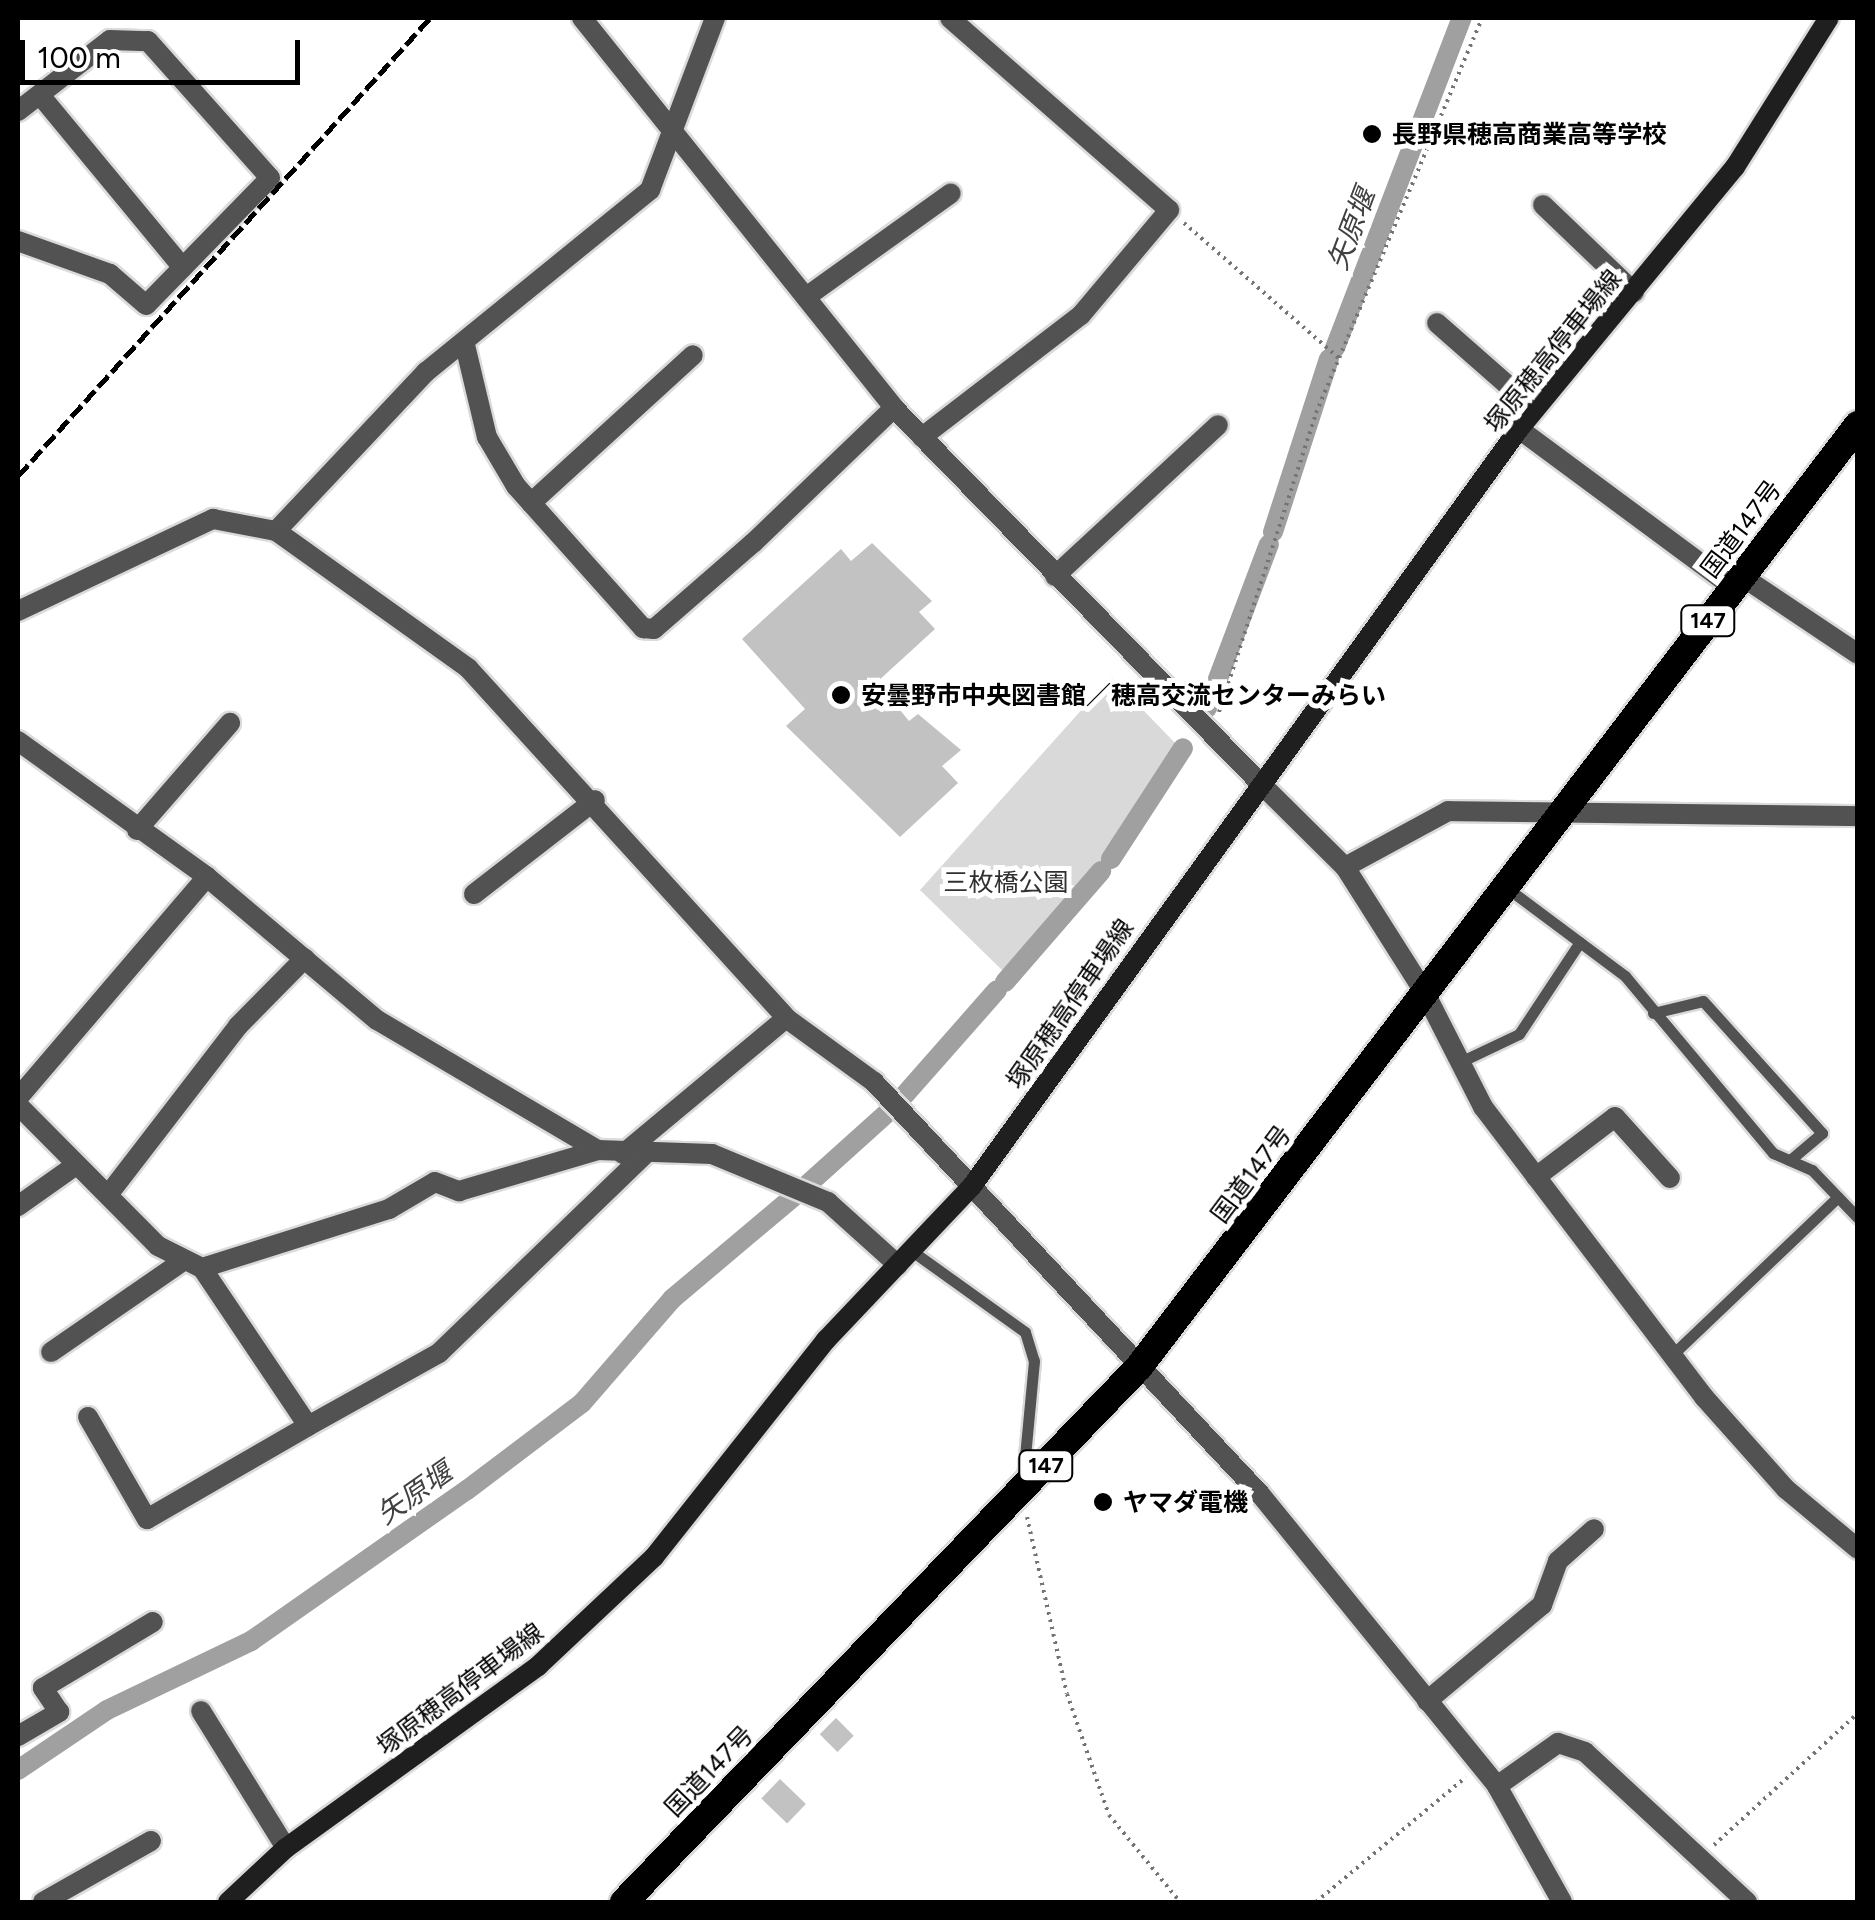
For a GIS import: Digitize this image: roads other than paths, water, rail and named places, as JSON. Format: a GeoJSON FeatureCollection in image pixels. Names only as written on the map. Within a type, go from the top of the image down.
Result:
{"type":"FeatureCollection","features":[{"type":"Feature","properties":{"kind":"highway","name":"国道147号"},"geometry":{"type":"LineString","coordinates":[[624,1902],[1140,1367],[1858,425]]}},
{"type":"Feature","properties":{"kind":"main road","name":"塚原穂高停車場線"},"geometry":{"type":"LineString","coordinates":[[228,1902],[286,1848],[538,1666],[654,1557],[905,1258],[972,1186],[1258,782],[1519,429],[1735,167],[1830,18]]}},
{"type":"Feature","properties":{"kind":"street"},"geometry":{"type":"LineString","coordinates":[[582,18],[894,408],[1345,867],[1425,993],[1460,1062],[1536,1177],[1672,1355],[1786,1489],[1858,1550]]}},
{"type":"Feature","properties":{"kind":"street"},"geometry":{"type":"LineString","coordinates":[[276,531],[426,372],[465,345],[650,190],[677,135],[715,18]]}},
{"type":"Feature","properties":{"kind":"street"},"geometry":{"type":"LineString","coordinates":[[922,437],[1080,315],[1169,210],[950,18]]}},
{"type":"Feature","properties":{"kind":"street"},"geometry":{"type":"LineString","coordinates":[[18,111],[110,40],[148,41],[270,178],[146,306],[110,274],[18,241]]}},
{"type":"Feature","properties":{"kind":"street"},"geometry":{"type":"LineString","coordinates":[[40,95],[182,268]]}},
{"type":"Feature","properties":{"kind":"street"},"geometry":{"type":"LineString","coordinates":[[806,298],[951,194]]}},
{"type":"Feature","properties":{"kind":"street"},"geometry":{"type":"LineString","coordinates":[[1543,205],[1634,292]]}},
{"type":"Feature","properties":{"kind":"street"},"geometry":{"type":"LineString","coordinates":[[1437,324],[1535,409]]}},
{"type":"Feature","properties":{"kind":"street"},"geometry":{"type":"LineString","coordinates":[[465,345],[486,437],[531,502],[643,628],[654,629],[894,408]]}},
{"type":"Feature","properties":{"kind":"street"},"geometry":{"type":"LineString","coordinates":[[531,502],[693,355]]}},
{"type":"Feature","properties":{"kind":"street"},"geometry":{"type":"LineString","coordinates":[[1056,576],[1218,426]]}},
{"type":"Feature","properties":{"kind":"street"},"geometry":{"type":"LineString","coordinates":[[1519,429],[1738,582],[1858,654]]}},
{"type":"Feature","properties":{"kind":"street"},"geometry":{"type":"LineString","coordinates":[[18,611],[213,518],[276,531],[468,668],[594,800],[786,1018],[853,1062],[1260,1494],[1497,1786],[1562,1902]]}},
{"type":"Feature","properties":{"kind":"street"},"geometry":{"type":"LineString","coordinates":[[137,830],[230,723]]}},
{"type":"Feature","properties":{"kind":"street"},"geometry":{"type":"LineString","coordinates":[[18,741],[207,877],[377,1020],[598,1150],[624,1154],[712,1154],[748,1166],[828,1202],[905,1258]]}},
{"type":"Feature","properties":{"kind":"street"},"geometry":{"type":"LineString","coordinates":[[474,894],[594,800]]}},
{"type":"Feature","properties":{"kind":"street"},"geometry":{"type":"LineString","coordinates":[[1345,867],[1448,811],[1558,816],[1858,816]]}},
{"type":"Feature","properties":{"kind":"street"},"geometry":{"type":"LineString","coordinates":[[207,877],[18,1101],[108,1195],[192,1264],[308,1426]]}},
{"type":"Feature","properties":{"kind":"street"},"geometry":{"type":"LineString","coordinates":[[108,1195],[238,1026],[305,958]]}},
{"type":"Feature","properties":{"kind":"street"},"geometry":{"type":"LineString","coordinates":[[624,1154],[786,1018]]}},
{"type":"Feature","properties":{"kind":"street"},"geometry":{"type":"LineString","coordinates":[[1536,1177],[1615,1117],[1670,1178]]}},
{"type":"Feature","properties":{"kind":"street"},"geometry":{"type":"LineString","coordinates":[[52,1352],[192,1264],[389,1209],[435,1182],[459,1190],[598,1150]]}},
{"type":"Feature","properties":{"kind":"street"},"geometry":{"type":"LineString","coordinates":[[88,1417],[146,1520],[439,1353],[646,1153]]}},
{"type":"Feature","properties":{"kind":"street"},"geometry":{"type":"LineString","coordinates":[[18,1206],[76,1164]]}},
{"type":"Feature","properties":{"kind":"street"},"geometry":{"type":"LineString","coordinates":[[1427,1701],[1542,1605],[1558,1561],[1594,1529]]}},
{"type":"Feature","properties":{"kind":"street"},"geometry":{"type":"LineString","coordinates":[[18,1736],[59,1712],[44,1688],[153,1622]]}},
{"type":"Feature","properties":{"kind":"street"},"geometry":{"type":"LineString","coordinates":[[201,1710],[286,1848]]}},
{"type":"Feature","properties":{"kind":"street"},"geometry":{"type":"LineString","coordinates":[[1497,1786],[1558,1743],[1585,1752],[1747,1902]]}},
{"type":"Feature","properties":{"kind":"street"},"geometry":{"type":"LineString","coordinates":[[43,1902],[151,1841]]}},
{"type":"Feature","properties":{"kind":"lane"},"geometry":{"type":"LineString","coordinates":[[1505,887],[1580,942],[1653,1013],[1773,1153],[1790,1160],[1858,1218]]}},
{"type":"Feature","properties":{"kind":"lane"},"geometry":{"type":"LineString","coordinates":[[1460,1062],[1520,1034],[1580,942]]}},
{"type":"Feature","properties":{"kind":"lane"},"geometry":{"type":"LineString","coordinates":[[1653,1013],[1703,1002],[1822,1133],[1790,1160]]}},
{"type":"Feature","properties":{"kind":"lane"},"geometry":{"type":"LineString","coordinates":[[1672,1355],[1838,1197]]}},
{"type":"Feature","properties":{"kind":"lane"},"geometry":{"type":"LineString","coordinates":[[905,1258],[1025,1332],[1034,1361],[1021,1492]]}},
{"type":"Feature","properties":{"kind":"waterway","name":"矢原堰"},"geometry":{"type":"LineString","coordinates":[[1335,348],[1462,18]]}},
{"type":"Feature","properties":{"kind":"waterway","name":"矢原堰"},"geometry":{"type":"LineString","coordinates":[[1273,532],[1329,359]]}},
{"type":"Feature","properties":{"kind":"waterway","name":"矢原堰"},"geometry":{"type":"LineString","coordinates":[[1207,708],[1269,544]]}},
{"type":"Feature","properties":{"kind":"waterway","name":"矢原堰"},"geometry":{"type":"LineString","coordinates":[[1111,859],[1183,748]]}},
{"type":"Feature","properties":{"kind":"waterway","name":"矢原堰"},"geometry":{"type":"LineString","coordinates":[[1005,982],[1101,871]]}},
{"type":"Feature","properties":{"kind":"waterway","name":"矢原堰"},"geometry":{"type":"LineString","coordinates":[[901,1099],[997,990]]}},
{"type":"Feature","properties":{"kind":"waterway","name":"矢原堰"},"geometry":{"type":"LineString","coordinates":[[807,1185],[888,1112]]}},
{"type":"Feature","properties":{"kind":"waterway","name":"矢原堰"},"geometry":{"type":"LineString","coordinates":[[18,1770],[107,1710],[251,1641],[467,1490],[582,1403],[672,1299],[793,1197]]}},
{"type":"Feature","properties":{"kind":"railway"},"geometry":{"type":"LineString","coordinates":[[18,476],[430,18]]}},
{"type":"Feature","properties":{"kind":"place","name":"長野県穂高商業高等学校"},"geometry":{"type":"Point","coordinates":[1372,134]}},
{"type":"Feature","properties":{"kind":"place","name":"安曇野市中央図書館／穂高交流センターみらい"},"geometry":{"type":"Point","coordinates":[841,695]}},
{"type":"Feature","properties":{"kind":"place","name":"ヤマダ電機"},"geometry":{"type":"Point","coordinates":[1103,1502]}},
{"type":"Feature","properties":{"kind":"park label","name":"三枚橋公園"},"geometry":{"type":"Point","coordinates":[1006,882]}}]}
